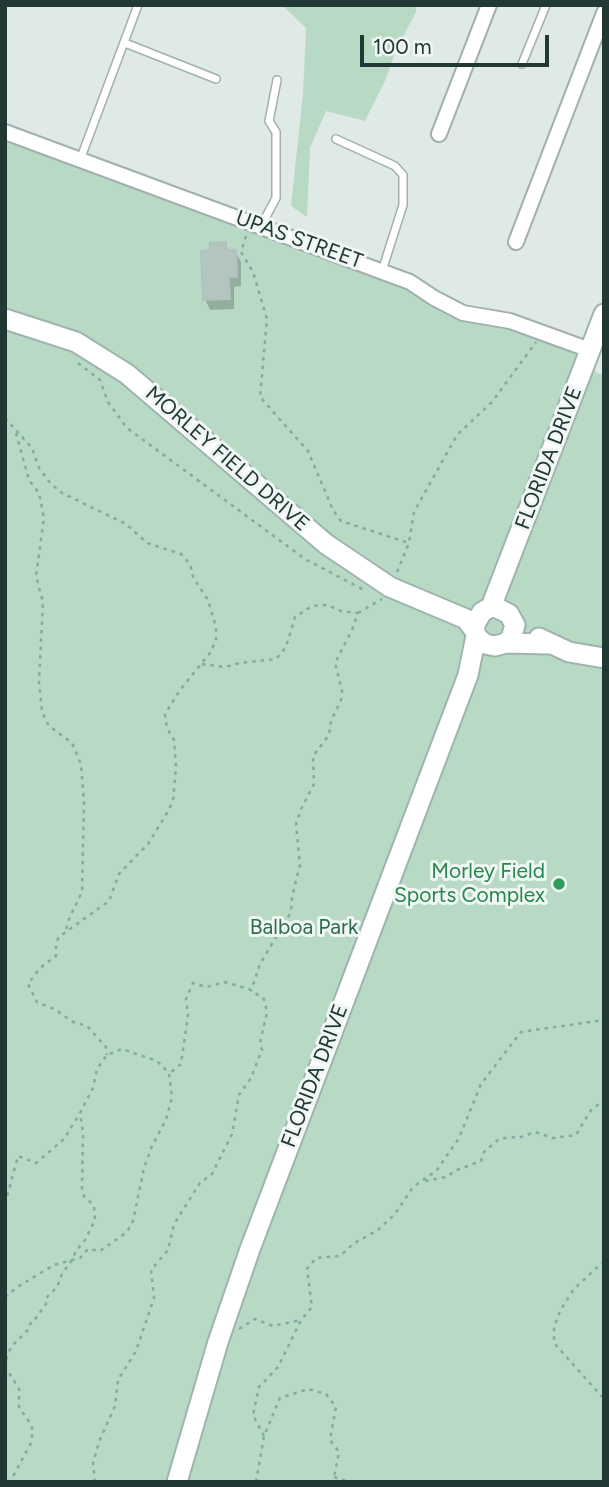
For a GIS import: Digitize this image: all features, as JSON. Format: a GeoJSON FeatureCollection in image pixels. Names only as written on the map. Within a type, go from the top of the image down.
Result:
{"type":"FeatureCollection","features":[{"type":"Feature","properties":{"kind":"street"},"geometry":{"type":"LineString","coordinates":[[439,134],[489,5]]}},
{"type":"Feature","properties":{"kind":"street"},"geometry":{"type":"LineString","coordinates":[[516,243],[604,13]]}},
{"type":"Feature","properties":{"kind":"street","name":"UPAS STREET"},"geometry":{"type":"LineString","coordinates":[[5,132],[410,282],[463,313],[538,329],[594,351]]}},
{"type":"Feature","properties":{"kind":"street","name":"FLORIDA DRIVE"},"geometry":{"type":"LineString","coordinates":[[468,675],[485,654],[500,625],[506,567],[594,351],[604,314]]}},
{"type":"Feature","properties":{"kind":"street","name":"MORLEY FIELD DRIVE"},"geometry":{"type":"LineString","coordinates":[[5,319],[76,342],[127,374],[326,544],[390,587],[466,619],[475,633]]}},
{"type":"Feature","properties":{"kind":"street","name":"MORLEY FIELD DRIVE"},"geometry":{"type":"LineString","coordinates":[[444,609],[450,608],[500,625],[569,652],[604,658]]}},
{"type":"Feature","properties":{"kind":"street","name":"FLORIDA DRIVE"},"geometry":{"type":"LineString","coordinates":[[177,1482],[218,1342],[289,1145],[468,675],[477,617],[500,625]]}},
{"type":"Feature","properties":{"kind":"lane"},"geometry":{"type":"LineString","coordinates":[[80,160],[138,5]]}},
{"type":"Feature","properties":{"kind":"lane"},"geometry":{"type":"LineString","coordinates":[[522,64],[547,5]]}},
{"type":"Feature","properties":{"kind":"lane"},"geometry":{"type":"LineString","coordinates":[[125,43],[216,79]]}},
{"type":"Feature","properties":{"kind":"lane"},"geometry":{"type":"LineString","coordinates":[[256,225],[276,198],[276,132],[269,121],[277,80]]}},
{"type":"Feature","properties":{"kind":"lane"},"geometry":{"type":"LineString","coordinates":[[336,139],[395,166],[403,175],[402,205],[382,271]]}},
{"type":"Feature","properties":{"kind":"path"},"geometry":{"type":"LineString","coordinates":[[256,225],[241,252],[253,272],[267,319],[260,397],[308,451],[333,510],[341,521],[409,543]]}},
{"type":"Feature","properties":{"kind":"path"},"geometry":{"type":"LineString","coordinates":[[390,587],[409,543],[414,512],[457,435],[492,402],[536,343],[538,329]]}},
{"type":"Feature","properties":{"kind":"path"},"geometry":{"type":"LineString","coordinates":[[74,360],[100,380],[108,402],[127,428],[305,559],[364,590],[384,596],[379,602],[358,612],[341,611],[327,605],[312,606],[295,617],[286,647],[276,659],[225,667],[202,664]]}},
{"type":"Feature","properties":{"kind":"path"},"geometry":{"type":"LineString","coordinates":[[5,418],[32,448],[43,474],[57,489],[127,524],[147,543],[181,554],[190,564],[193,577],[211,607],[216,627],[213,646],[165,714],[167,728],[174,740],[176,767],[173,801],[167,813],[148,844],[119,874],[109,901],[65,933],[56,943],[56,956],[40,968],[28,984],[37,1002],[56,1010],[73,1022],[87,1026],[106,1046],[107,1055]]}},
{"type":"Feature","properties":{"kind":"path"},"geometry":{"type":"LineString","coordinates":[[16,433],[29,480],[39,493],[44,518],[36,576],[43,602],[39,682],[41,712],[49,726],[72,743],[82,764],[82,892],[65,933]]}},
{"type":"Feature","properties":{"kind":"path"},"geometry":{"type":"LineString","coordinates":[[251,991],[262,960],[291,912],[300,866],[296,824],[300,808],[313,788],[313,756],[329,735],[331,721],[341,700],[342,690],[335,663],[358,612]]}},
{"type":"Feature","properties":{"kind":"path"},"geometry":{"type":"LineString","coordinates":[[95,1482],[93,1463],[115,1406],[118,1380],[136,1351],[154,1298],[151,1270],[168,1250],[173,1227],[193,1194],[220,1161],[234,1129],[239,1095],[259,1059],[267,1009],[262,997],[223,981],[206,988],[193,984],[186,999],[188,1015],[181,1064],[169,1073]]}},
{"type":"Feature","properties":{"kind":"path"},"geometry":{"type":"LineString","coordinates":[[264,1436],[253,1415],[259,1387],[278,1367],[301,1320],[312,1307],[307,1269],[316,1258],[341,1255],[353,1244],[379,1230],[413,1188],[437,1170],[468,1119],[481,1084],[521,1032],[604,1020]]}},
{"type":"Feature","properties":{"kind":"path"},"geometry":{"type":"LineString","coordinates":[[5,1204],[18,1156],[36,1163],[64,1139],[93,1088],[97,1069],[107,1055],[122,1049],[157,1061],[169,1073],[172,1097],[166,1120],[144,1168],[133,1221],[121,1237],[100,1251],[88,1249],[80,1258],[54,1265],[5,1297]]}},
{"type":"Feature","properties":{"kind":"path"},"geometry":{"type":"LineString","coordinates":[[421,1181],[446,1177],[481,1161],[484,1152],[499,1139],[519,1138],[535,1132],[553,1138],[576,1135],[591,1110],[599,1104],[604,1105]]}},
{"type":"Feature","properties":{"kind":"path"},"geometry":{"type":"LineString","coordinates":[[10,1482],[32,1441],[32,1426],[19,1407],[19,1389],[5,1364],[11,1347],[40,1314],[46,1304],[46,1298],[57,1287],[62,1274],[89,1233],[96,1215],[94,1206],[82,1191],[83,1133],[80,1113]]}},
{"type":"Feature","properties":{"kind":"path"},"geometry":{"type":"LineString","coordinates":[[604,1261],[574,1289],[560,1311],[554,1335],[554,1343],[604,1399]]}},
{"type":"Feature","properties":{"kind":"path"},"geometry":{"type":"LineString","coordinates":[[218,1342],[255,1319],[273,1326],[301,1320]]}},
{"type":"Feature","properties":{"kind":"path"},"geometry":{"type":"LineString","coordinates":[[256,1482],[264,1436],[280,1398],[308,1389],[326,1394],[336,1407],[330,1440],[339,1452],[333,1479],[350,1482]]}},
{"type":"Feature","properties":{"kind":"green space"},"geometry":{"type":"Polygon","coordinates":[[[282,5],[416,5],[416,12],[365,121],[326,111],[310,148],[307,217],[291,206],[303,94],[306,28],[282,5]]]}},
{"type":"Feature","properties":{"kind":"green space","name":"Balboa Park"},"geometry":{"type":"Polygon","coordinates":[[[5,136],[579,349],[597,373],[604,375],[604,1482],[5,1482],[5,136]]]}},
{"type":"Feature","properties":{"kind":"building"},"geometry":{"type":"Polygon","coordinates":[[[226,242],[226,250],[236,250],[237,277],[229,277],[230,299],[203,300],[201,251],[210,250],[210,243],[226,242]]]}},
{"type":"Feature","properties":{"kind":"place","name":"Morley Field Sports Complex"},"geometry":{"type":"Point","coordinates":[559,884]}}]}
